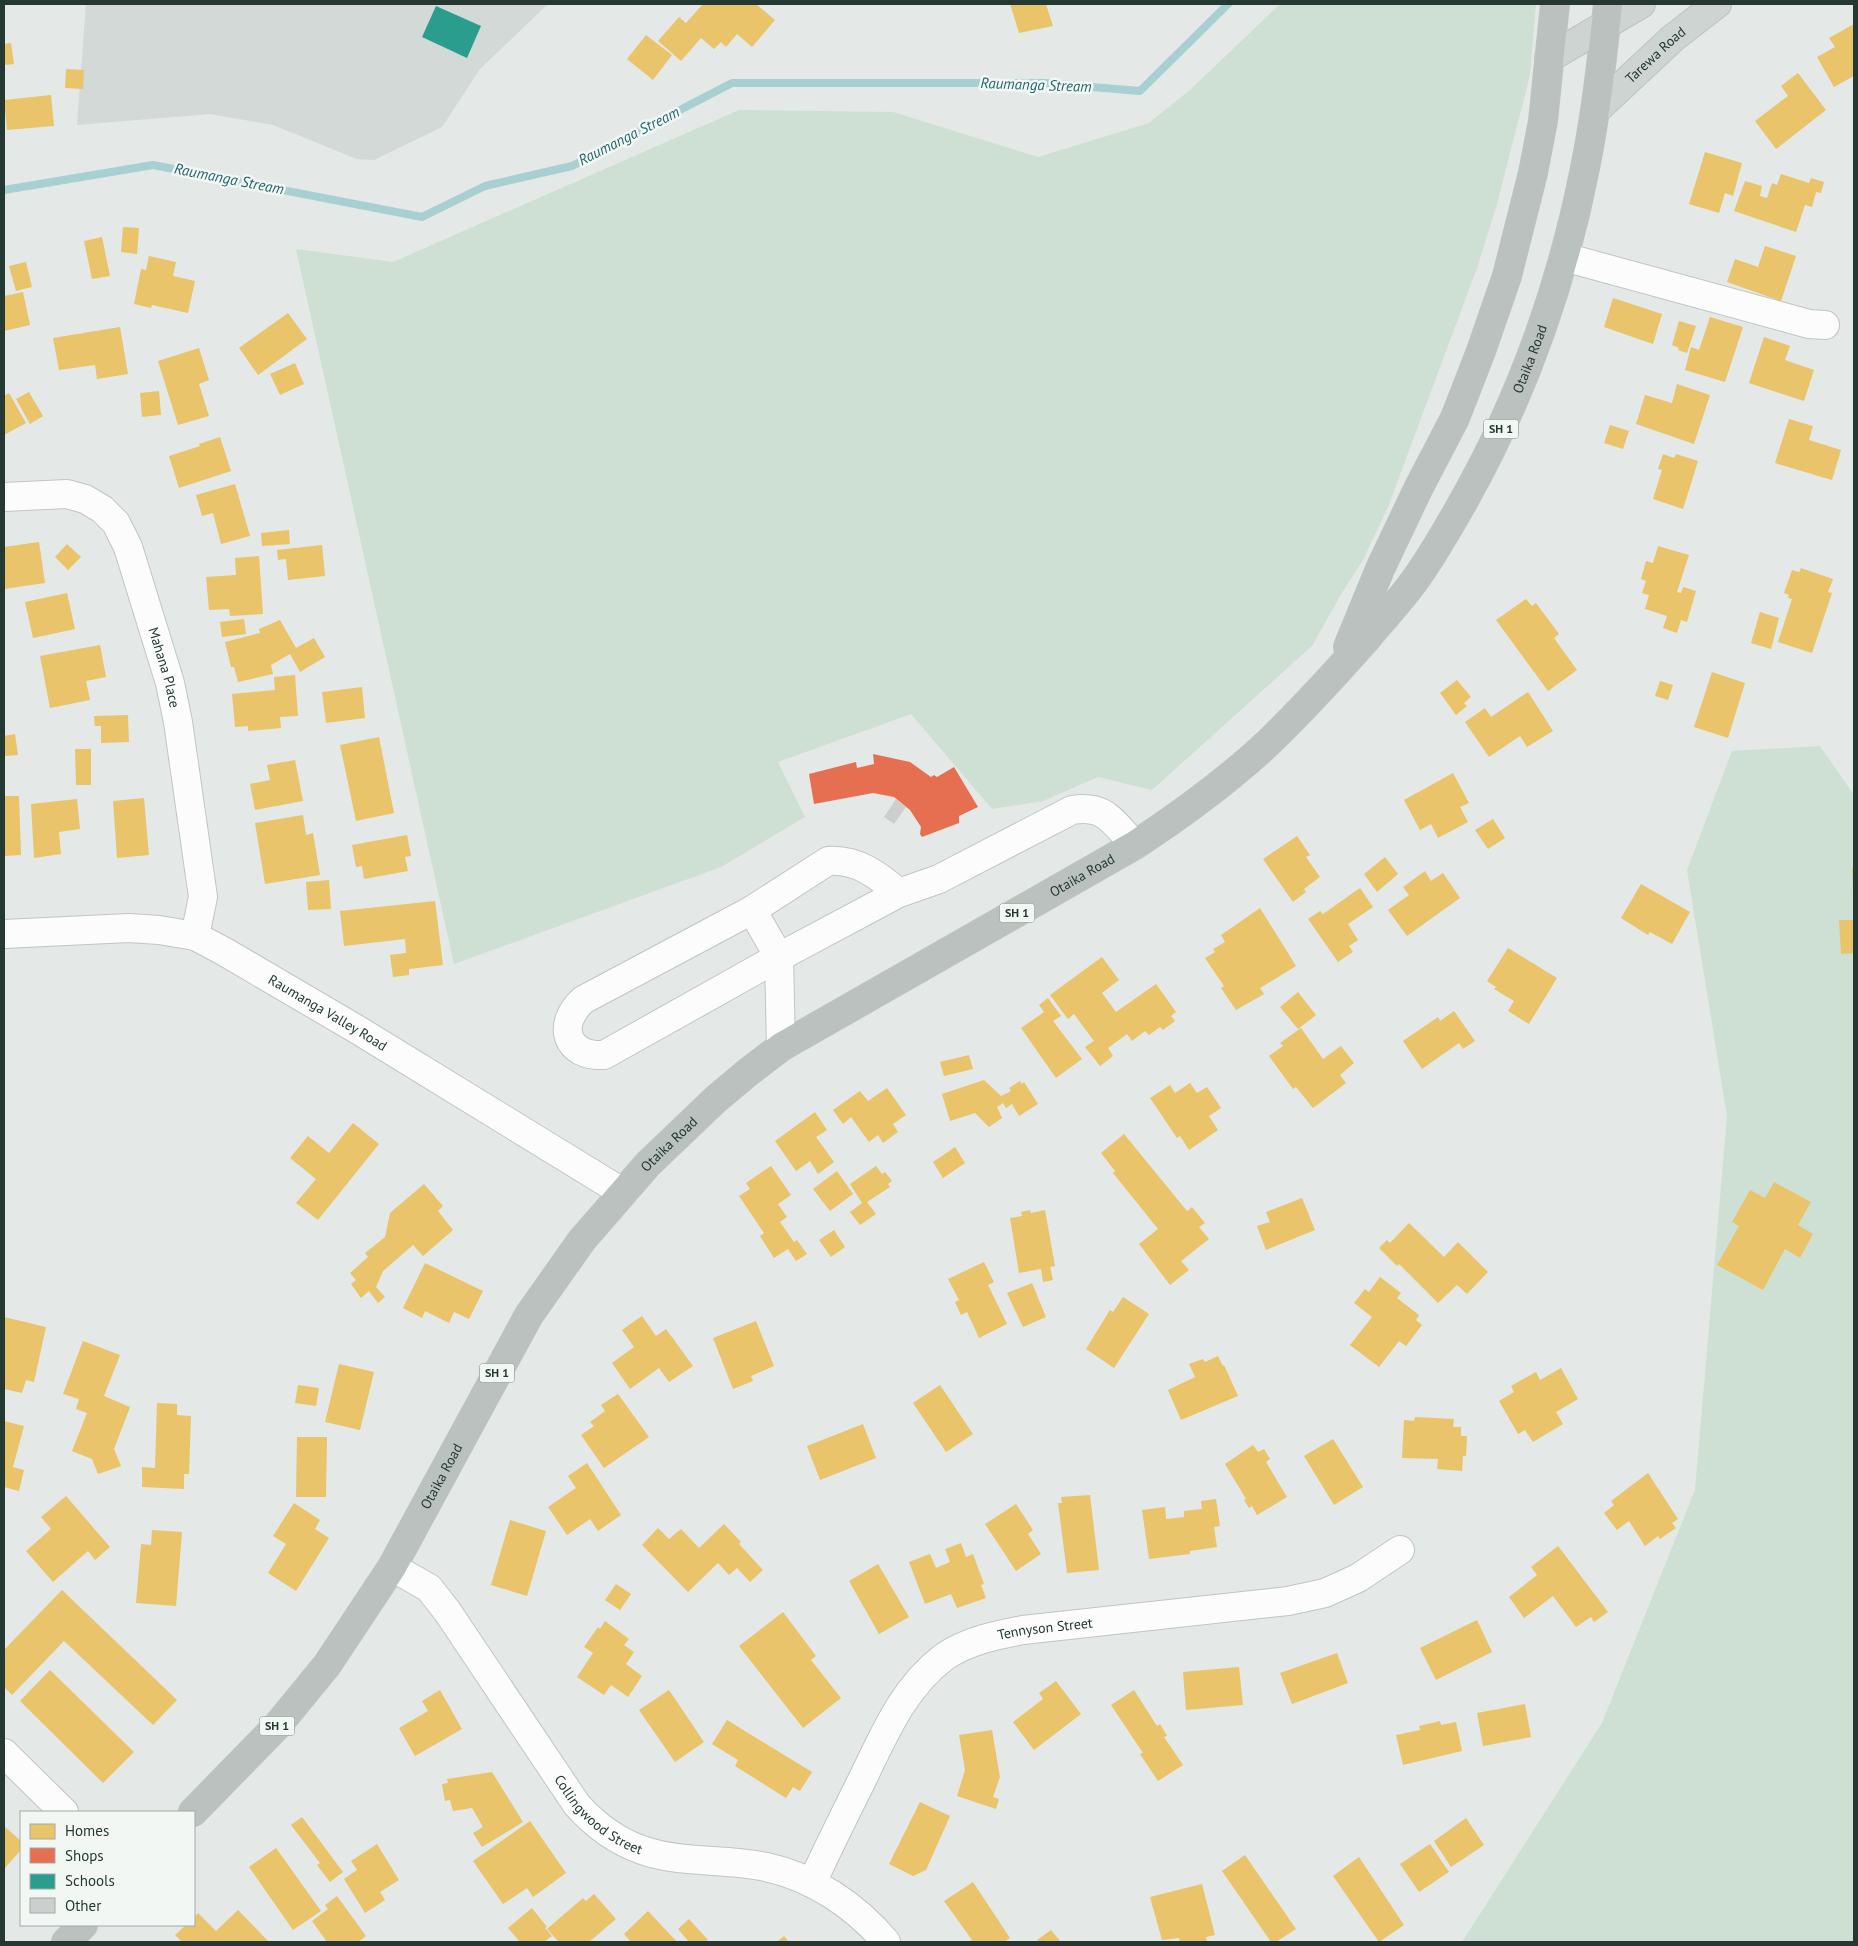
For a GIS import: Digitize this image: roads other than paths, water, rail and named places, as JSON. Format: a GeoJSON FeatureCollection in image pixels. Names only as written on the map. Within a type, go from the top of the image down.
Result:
{"type":"FeatureCollection","features":[{"type":"Feature","properties":{"kind":"highway","name":"Otaika Road"},"geometry":{"type":"LineString","coordinates":[[1339,670],[1380,569],[1418,489],[1455,418],[1507,276],[1542,129],[1554,4]]}},
{"type":"Feature","properties":{"kind":"highway","name":"Otaika Road"},"geometry":{"type":"LineString","coordinates":[[194,1811],[277,1726],[327,1665],[392,1567],[528,1315],[567,1260],[622,1192],[648,1164],[747,1072],[782,1047],[1135,845],[1178,816],[1221,783],[1268,742],[1339,670],[1409,589],[1436,549],[1468,495],[1492,449],[1521,385],[1564,256],[1585,170],[1596,110],[1607,15]]}},
{"type":"Feature","properties":{"kind":"highway"},"geometry":{"type":"LineString","coordinates":[[66,1942],[82,1926]]}},
{"type":"Feature","properties":{"kind":"main road"},"geometry":{"type":"LineString","coordinates":[[1549,58],[1607,15],[1641,4]]}},
{"type":"Feature","properties":{"kind":"main road","name":"Tarewa Road"},"geometry":{"type":"LineString","coordinates":[[1596,110],[1673,38],[1717,4]]}},
{"type":"Feature","properties":{"kind":"street"},"geometry":{"type":"LineString","coordinates":[[1564,256],[1809,324],[1826,325]]}},
{"type":"Feature","properties":{"kind":"street","name":"Mahana Place"},"geometry":{"type":"LineString","coordinates":[[4,497],[67,494],[85,499],[102,509],[116,523],[128,547],[170,683],[178,722],[204,897],[194,936]]}},
{"type":"Feature","properties":{"kind":"street"},"geometry":{"type":"LineString","coordinates":[[899,893],[880,877],[862,866],[842,860],[828,861],[752,910],[583,1000],[575,1008],[568,1020],[567,1031],[571,1042],[581,1052],[592,1055],[604,1055],[779,957],[899,893],[939,879],[1072,810],[1094,809],[1105,814],[1135,845]]}},
{"type":"Feature","properties":{"kind":"street"},"geometry":{"type":"LineString","coordinates":[[752,910],[779,957],[782,1047]]}},
{"type":"Feature","properties":{"kind":"street","name":"Raumanga Valley Road"},"geometry":{"type":"LineString","coordinates":[[4,934],[129,928],[159,930],[194,936],[225,952],[367,1035],[622,1192]]}},
{"type":"Feature","properties":{"kind":"street","name":"Tennyson Street"},"geometry":{"type":"LineString","coordinates":[[812,1883],[888,1725],[906,1695],[926,1673],[946,1656],[992,1636],[1015,1632],[1288,1601],[1325,1593],[1358,1578],[1400,1550]]}},
{"type":"Feature","properties":{"kind":"street","name":"Collingwood Street"},"geometry":{"type":"LineString","coordinates":[[392,1567],[430,1588],[577,1805],[592,1821],[607,1832],[642,1850],[671,1856],[765,1867],[812,1883],[861,1915],[886,1942]]}},
{"type":"Feature","properties":{"kind":"street"},"geometry":{"type":"LineString","coordinates":[[4,1753],[63,1811]]}},
{"type":"Feature","properties":{"kind":"waterway","name":"Raumanga Stream"},"geometry":{"type":"LineString","coordinates":[[4,190],[153,165],[422,217],[485,186],[572,166],[732,83],[1044,83],[1140,91],[1228,4]]}}]}
